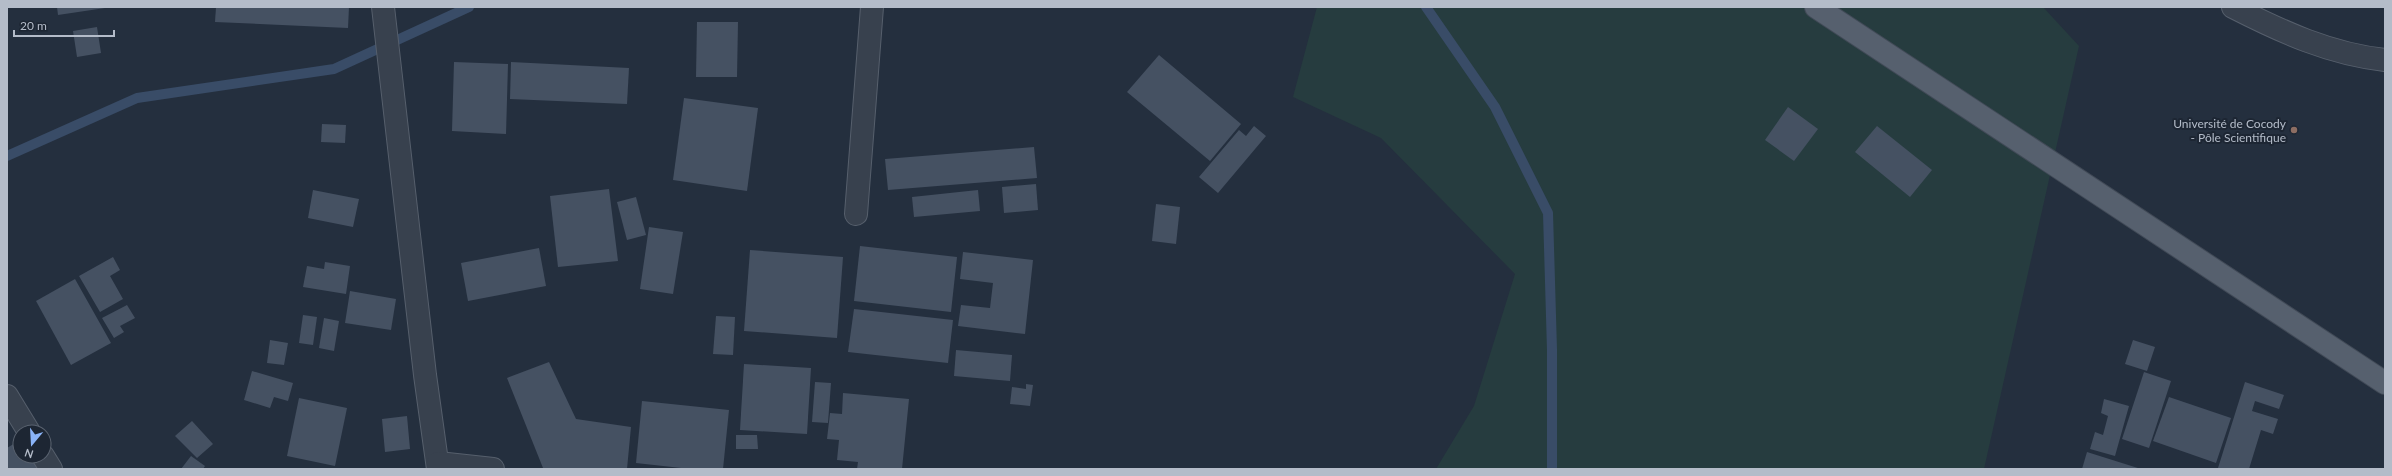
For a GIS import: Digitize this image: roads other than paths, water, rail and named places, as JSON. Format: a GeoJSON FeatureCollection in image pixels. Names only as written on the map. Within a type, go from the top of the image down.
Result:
{"type":"FeatureCollection","features":[{"type":"Feature","properties":{"kind":"main road"},"geometry":{"type":"LineString","coordinates":[[1816,7],[2385,383]]}},
{"type":"Feature","properties":{"kind":"street"},"geometry":{"type":"LineString","coordinates":[[383,7],[418,320],[438,466],[493,469]]}},
{"type":"Feature","properties":{"kind":"street"},"geometry":{"type":"LineString","coordinates":[[856,214],[872,7]]}},
{"type":"Feature","properties":{"kind":"street"},"geometry":{"type":"LineString","coordinates":[[2233,7],[2290,34],[2354,56],[2385,60]]}},
{"type":"Feature","properties":{"kind":"street"},"geometry":{"type":"LineString","coordinates":[[7,396],[24,424]]}},
{"type":"Feature","properties":{"kind":"waterway"},"geometry":{"type":"LineString","coordinates":[[7,156],[137,98],[334,69],[469,7]]}},
{"type":"Feature","properties":{"kind":"waterway"},"geometry":{"type":"LineString","coordinates":[[1426,7],[1495,107],[1548,213],[1552,350],[1552,469]]}},
{"type":"Feature","properties":{"kind":"place","name":"Université de Cocody - Pôle Scientifique"},"geometry":{"type":"Point","coordinates":[2294,130]}}]}
